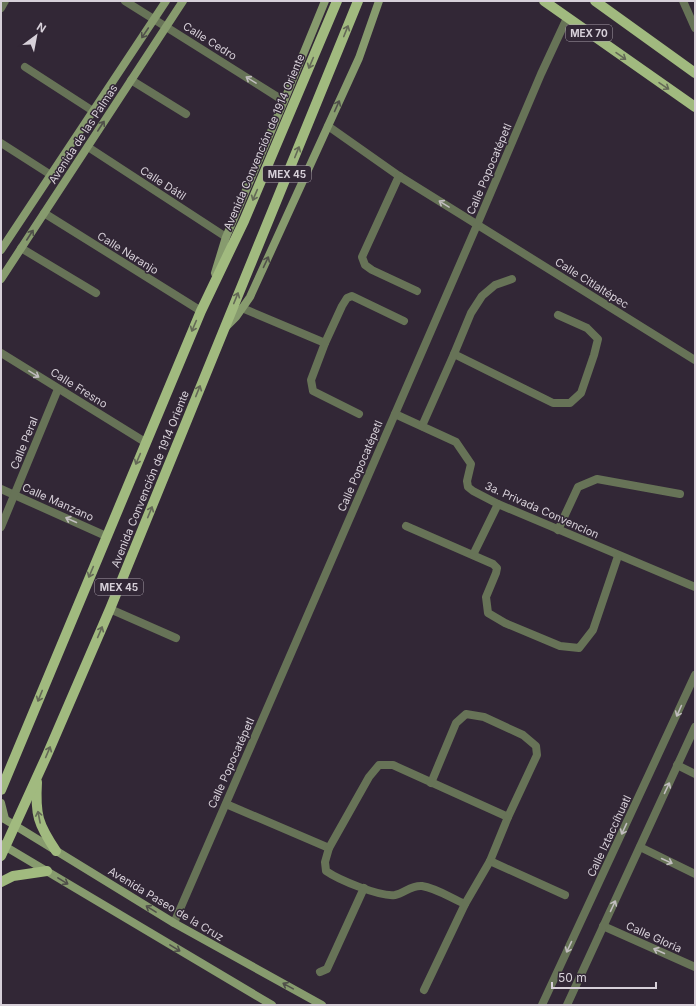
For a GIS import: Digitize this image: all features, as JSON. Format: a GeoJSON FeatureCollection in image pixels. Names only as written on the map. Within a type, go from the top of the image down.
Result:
{"type":"FeatureCollection","features":[{"type":"Feature","properties":{"kind":"main road","name":"Avenida de las Palmas"},"geometry":{"type":"LineString","coordinates":[[1,250],[166,1]]}},
{"type":"Feature","properties":{"kind":"main road","name":"Avenida de las Palmas"},"geometry":{"type":"LineString","coordinates":[[1,279],[183,1]]}},
{"type":"Feature","properties":{"kind":"main road","name":"Avenida Convención de 1914 Oriente"},"geometry":{"type":"LineString","coordinates":[[210,291],[226,237],[325,1]]}},
{"type":"Feature","properties":{"kind":"main road","name":"Avenida Convención de 1914 Oriente"},"geometry":{"type":"LineString","coordinates":[[1,790],[145,442],[201,311],[244,221],[338,1]]}},
{"type":"Feature","properties":{"kind":"main road","name":"Avenida Convención de 1914 Oriente"},"geometry":{"type":"LineString","coordinates":[[1,856],[3,845],[15,825],[38,776],[110,609],[358,1]]}},
{"type":"Feature","properties":{"kind":"main road","name":"Avenida Convención de 1914 Oriente"},"geometry":{"type":"LineString","coordinates":[[223,330],[250,297],[359,58],[378,1]]}},
{"type":"Feature","properties":{"kind":"main road","name":"MEX 70"},"geometry":{"type":"LineString","coordinates":[[544,1],[695,107]]}},
{"type":"Feature","properties":{"kind":"main road","name":"MEX 70"},"geometry":{"type":"LineString","coordinates":[[595,1],[695,72]]}},
{"type":"Feature","properties":{"kind":"main road"},"geometry":{"type":"LineString","coordinates":[[38,776],[36,797],[40,822],[44,834],[56,851]]}},
{"type":"Feature","properties":{"kind":"main road"},"geometry":{"type":"LineString","coordinates":[[1,803],[3,818]]}},
{"type":"Feature","properties":{"kind":"main road","name":"Avenida Paseo de la Cruz"},"geometry":{"type":"LineString","coordinates":[[3,818],[174,923],[322,1005]]}},
{"type":"Feature","properties":{"kind":"main road"},"geometry":{"type":"LineString","coordinates":[[3,845],[272,1005]]}},
{"type":"Feature","properties":{"kind":"main road"},"geometry":{"type":"LineString","coordinates":[[1,882],[13,876],[47,871]]}},
{"type":"Feature","properties":{"kind":"street"},"geometry":{"type":"LineString","coordinates":[[1,8],[5,1]]}},
{"type":"Feature","properties":{"kind":"street","name":"Calle Cedro"},"geometry":{"type":"LineString","coordinates":[[125,1],[284,101]]}},
{"type":"Feature","properties":{"kind":"street"},"geometry":{"type":"LineString","coordinates":[[683,1],[695,28]]}},
{"type":"Feature","properties":{"kind":"street","name":"Calle Popocatépetl"},"geometry":{"type":"LineString","coordinates":[[174,923],[541,74],[567,18]]}},
{"type":"Feature","properties":{"kind":"street"},"geometry":{"type":"LineString","coordinates":[[25,67],[93,111]]}},
{"type":"Feature","properties":{"kind":"street"},"geometry":{"type":"LineString","coordinates":[[131,80],[186,114]]}},
{"type":"Feature","properties":{"kind":"street"},"geometry":{"type":"LineString","coordinates":[[328,126],[400,176],[477,225]]}},
{"type":"Feature","properties":{"kind":"street"},"geometry":{"type":"LineString","coordinates":[[1,143],[51,174]]}},
{"type":"Feature","properties":{"kind":"street","name":"Calle Dátil"},"geometry":{"type":"LineString","coordinates":[[88,147],[226,237]]}},
{"type":"Feature","properties":{"kind":"street"},"geometry":{"type":"LineString","coordinates":[[400,176],[362,257],[365,265],[372,270],[417,290]]}},
{"type":"Feature","properties":{"kind":"street","name":"Calle Naranjo"},"geometry":{"type":"LineString","coordinates":[[44,213],[201,311]]}},
{"type":"Feature","properties":{"kind":"street","name":"Calle Citlaltépec"},"geometry":{"type":"LineString","coordinates":[[477,225],[695,360]]}},
{"type":"Feature","properties":{"kind":"street"},"geometry":{"type":"LineString","coordinates":[[21,248],[96,293]]}},
{"type":"Feature","properties":{"kind":"street"},"geometry":{"type":"LineString","coordinates":[[422,426],[471,313],[482,296],[495,285],[512,279]]}},
{"type":"Feature","properties":{"kind":"street"},"geometry":{"type":"LineString","coordinates":[[359,414],[313,391],[311,380],[324,343],[342,306],[347,298],[352,296],[404,321]]}},
{"type":"Feature","properties":{"kind":"street"},"geometry":{"type":"LineString","coordinates":[[242,308],[324,343]]}},
{"type":"Feature","properties":{"kind":"street"},"geometry":{"type":"LineString","coordinates":[[454,354],[553,403],[570,403],[581,393],[598,339],[587,328],[558,315]]}},
{"type":"Feature","properties":{"kind":"street","name":"Calle Fresno"},"geometry":{"type":"LineString","coordinates":[[1,353],[145,442]]}},
{"type":"Feature","properties":{"kind":"street","name":"Calle Peral"},"geometry":{"type":"LineString","coordinates":[[1,527],[58,388]]}},
{"type":"Feature","properties":{"kind":"street","name":"3a. Privada Convencion"},"geometry":{"type":"LineString","coordinates":[[395,414],[456,442],[471,464],[467,482],[468,487],[473,491],[498,504],[618,556],[695,587]]}},
{"type":"Feature","properties":{"kind":"street"},"geometry":{"type":"LineString","coordinates":[[558,530],[578,487],[597,479],[680,494]]}},
{"type":"Feature","properties":{"kind":"street","name":"Calle Manzano"},"geometry":{"type":"LineString","coordinates":[[1,489],[106,536]]}},
{"type":"Feature","properties":{"kind":"street"},"geometry":{"type":"LineString","coordinates":[[473,555],[498,504]]}},
{"type":"Feature","properties":{"kind":"street"},"geometry":{"type":"LineString","coordinates":[[406,526],[493,564],[497,568],[486,597],[488,613],[505,623],[560,646],[579,648],[593,630],[618,556]]}},
{"type":"Feature","properties":{"kind":"street"},"geometry":{"type":"LineString","coordinates":[[110,609],[176,638]]}},
{"type":"Feature","properties":{"kind":"street","name":"Calle Iztaccíhuatl"},"geometry":{"type":"LineString","coordinates":[[542,1005],[695,677]]}},
{"type":"Feature","properties":{"kind":"street"},"geometry":{"type":"LineString","coordinates":[[424,990],[465,904],[490,862],[508,816],[537,755],[536,746],[523,735],[484,717],[466,714],[456,723],[431,783]]}},
{"type":"Feature","properties":{"kind":"street"},"geometry":{"type":"LineString","coordinates":[[567,1005],[695,727]]}},
{"type":"Feature","properties":{"kind":"street"},"geometry":{"type":"LineString","coordinates":[[465,904],[423,886],[415,886],[396,895],[383,895],[334,877],[326,871],[324,862],[329,848],[369,777],[379,765],[393,765],[508,816]]}},
{"type":"Feature","properties":{"kind":"street"},"geometry":{"type":"LineString","coordinates":[[677,765],[695,774]]}},
{"type":"Feature","properties":{"kind":"street"},"geometry":{"type":"LineString","coordinates":[[226,804],[329,848]]}},
{"type":"Feature","properties":{"kind":"street"},"geometry":{"type":"LineString","coordinates":[[640,848],[695,874]]}},
{"type":"Feature","properties":{"kind":"street"},"geometry":{"type":"LineString","coordinates":[[490,862],[565,895]]}},
{"type":"Feature","properties":{"kind":"street"},"geometry":{"type":"LineString","coordinates":[[320,972],[327,969],[364,888]]}},
{"type":"Feature","properties":{"kind":"street","name":"Calle Gloria"},"geometry":{"type":"LineString","coordinates":[[603,926],[695,967]]}}]}
